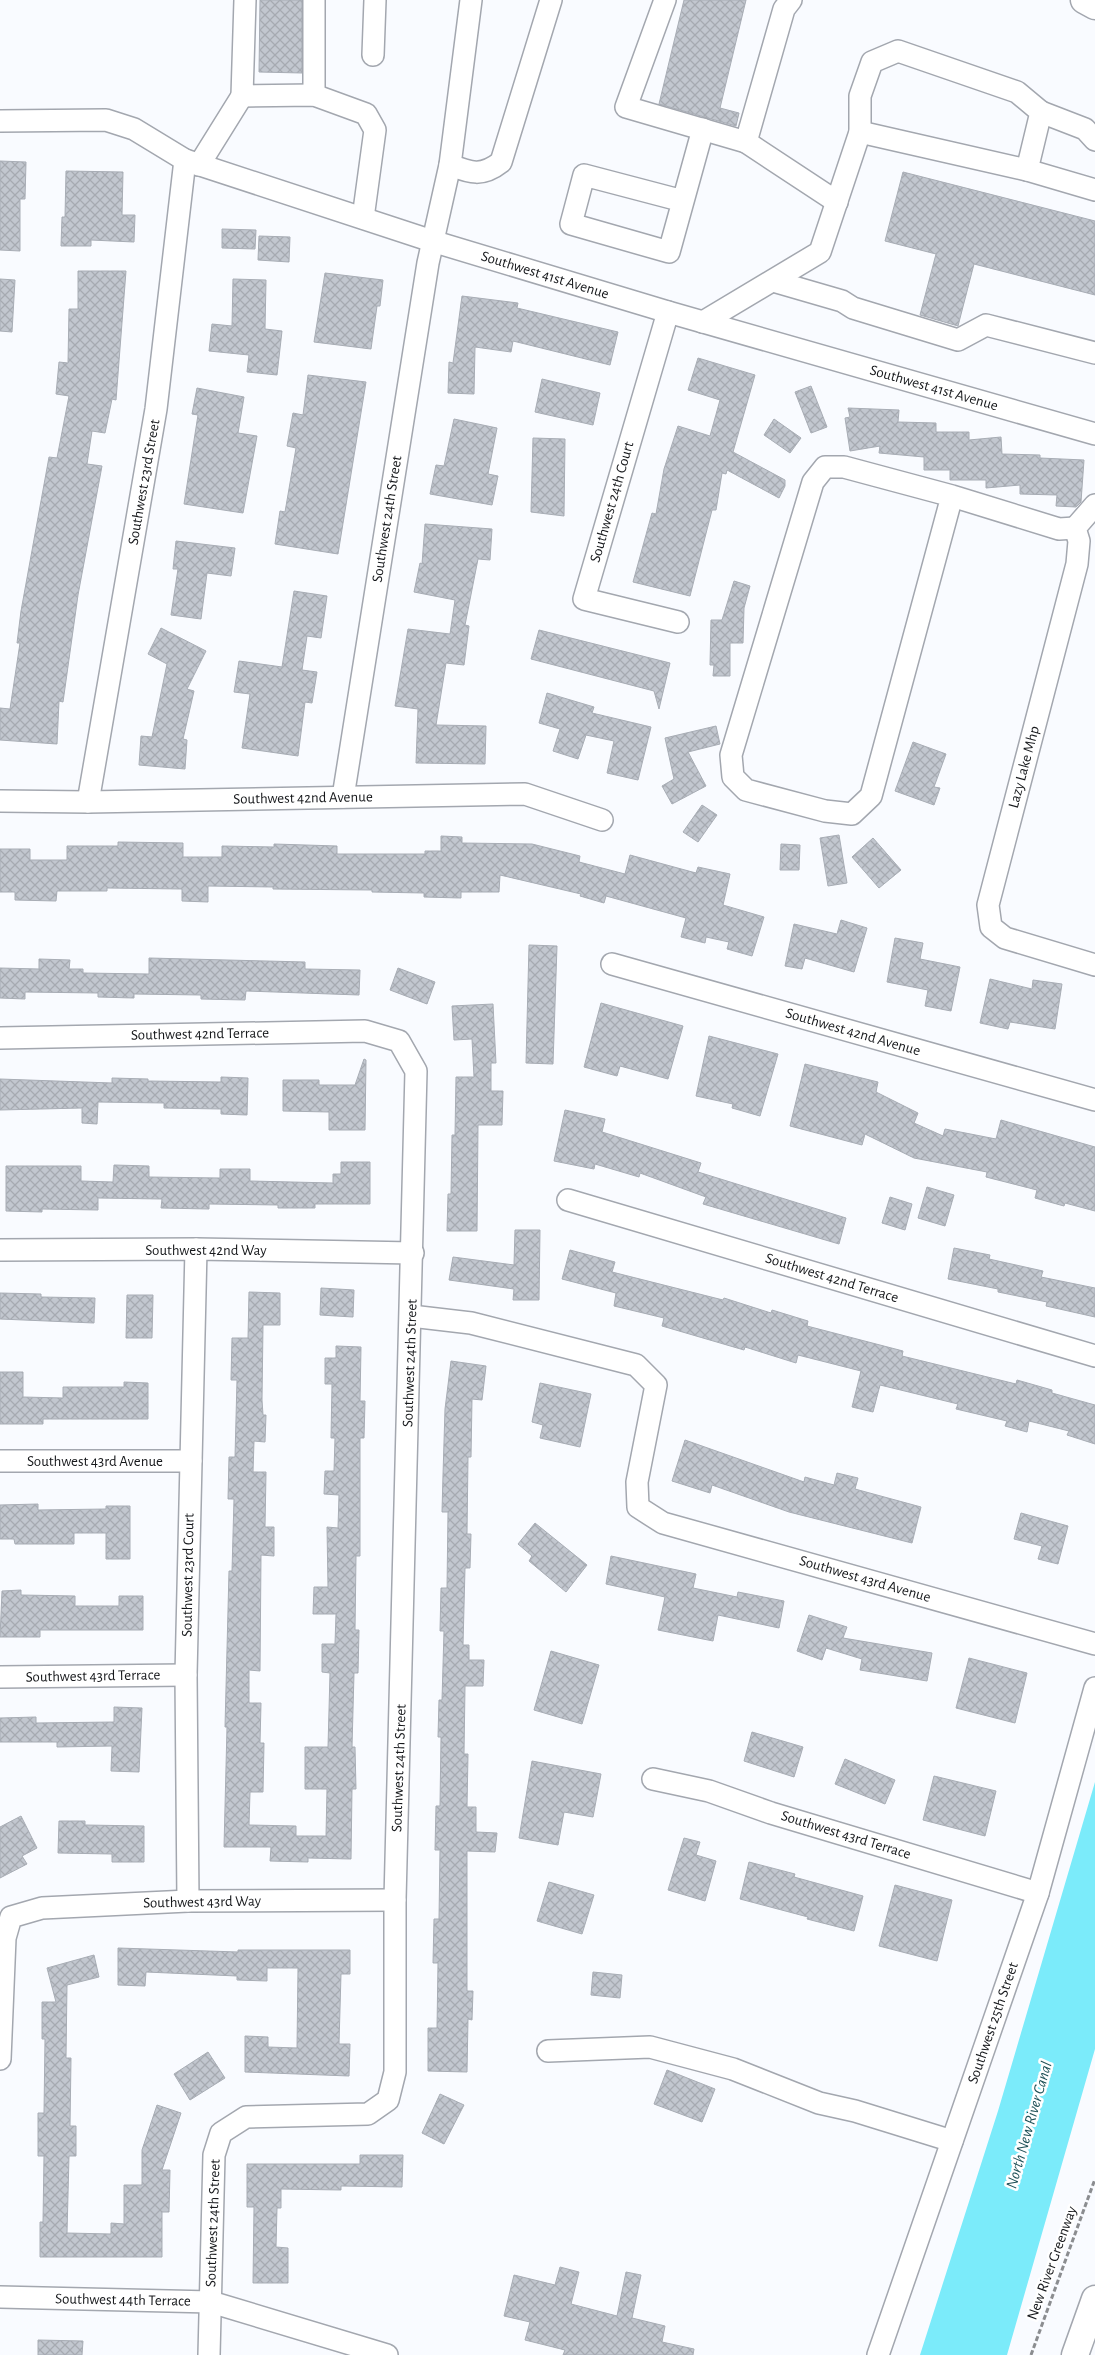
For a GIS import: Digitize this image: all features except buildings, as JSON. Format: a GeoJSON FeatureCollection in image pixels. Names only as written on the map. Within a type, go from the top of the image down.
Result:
{"type":"FeatureCollection","features":[{"type":"Feature","properties":{"kind":"main road"},"geometry":{"type":"LineString","coordinates":[[1084,0],[1095,6]]}},
{"type":"Feature","properties":{"kind":"main road"},"geometry":{"type":"LineString","coordinates":[[1075,2355],[1095,2299]]}},
{"type":"Feature","properties":{"kind":"street"},"geometry":{"type":"LineString","coordinates":[[192,163],[242,96],[245,0]]}},
{"type":"Feature","properties":{"kind":"street"},"geometry":{"type":"LineString","coordinates":[[314,0],[314,96]]}},
{"type":"Feature","properties":{"kind":"street"},"geometry":{"type":"LineString","coordinates":[[373,55],[375,0]]}},
{"type":"Feature","properties":{"kind":"street","name":"Southwest 24th Street"},"geometry":{"type":"LineString","coordinates":[[344,797],[432,241],[450,165],[471,0]]}},
{"type":"Feature","properties":{"kind":"street"},"geometry":{"type":"LineString","coordinates":[[450,165],[469,173],[489,171],[501,162],[551,0]]}},
{"type":"Feature","properties":{"kind":"street"},"geometry":{"type":"LineString","coordinates":[[665,0],[626,106],[746,142],[837,202]]}},
{"type":"Feature","properties":{"kind":"street"},"geometry":{"type":"LineString","coordinates":[[746,142],[784,9],[791,0]]}},
{"type":"Feature","properties":{"kind":"street"},"geometry":{"type":"LineString","coordinates":[[703,322],[820,252],[860,132],[860,96],[872,62],[898,51],[1017,92],[1041,112],[1084,129],[1095,140]]}},
{"type":"Feature","properties":{"kind":"street"},"geometry":{"type":"LineString","coordinates":[[242,96],[314,96],[366,114],[375,130],[362,218]]}},
{"type":"Feature","properties":{"kind":"street"},"geometry":{"type":"LineString","coordinates":[[1027,170],[1041,112]]}},
{"type":"Feature","properties":{"kind":"street","name":"Southwest 41st Avenue"},"geometry":{"type":"LineString","coordinates":[[0,121],[106,120],[134,129],[192,163],[432,241],[668,312],[1095,434]]}},
{"type":"Feature","properties":{"kind":"street"},"geometry":{"type":"LineString","coordinates":[[683,201],[584,175],[571,224],[668,252],[683,201],[703,129]]}},
{"type":"Feature","properties":{"kind":"street"},"geometry":{"type":"LineString","coordinates":[[860,132],[1027,170],[1095,190]]}},
{"type":"Feature","properties":{"kind":"street","name":"Southwest 23rd Street"},"geometry":{"type":"LineString","coordinates":[[88,802],[156,409],[192,163]]}},
{"type":"Feature","properties":{"kind":"street"},"geometry":{"type":"LineString","coordinates":[[772,281],[842,301],[853,308],[958,340],[986,325],[1095,353]]}},
{"type":"Feature","properties":{"kind":"street","name":"Southwest 24th Court"},"geometry":{"type":"LineString","coordinates":[[668,312],[584,599],[678,622]]}},
{"type":"Feature","properties":{"kind":"street"},"geometry":{"type":"LineString","coordinates":[[952,496],[871,796],[852,814],[825,811],[746,790],[733,777],[731,755],[813,482],[825,467],[844,467],[952,496],[1059,529],[1075,528],[1095,505]]}},
{"type":"Feature","properties":{"kind":"street","name":"Lazy Lake Mhp"},"geometry":{"type":"LineString","coordinates":[[1075,528],[1079,541],[1077,564],[988,905],[991,927],[1005,938],[1095,965]]}},
{"type":"Feature","properties":{"kind":"street","name":"Southwest 42nd Avenue"},"geometry":{"type":"LineString","coordinates":[[0,801],[88,802],[525,794],[602,820]]}},
{"type":"Feature","properties":{"kind":"street","name":"Southwest 42nd Avenue"},"geometry":{"type":"LineString","coordinates":[[612,964],[1095,1100]]}},
{"type":"Feature","properties":{"kind":"street","name":"Southwest 42nd Terrace"},"geometry":{"type":"LineString","coordinates":[[0,1038],[365,1031],[399,1041]]}},
{"type":"Feature","properties":{"kind":"street","name":"Southwest 24th Street"},"geometry":{"type":"LineString","coordinates":[[209,2355],[214,2155],[221,2134],[246,2117],[368,2114],[388,2100],[395,2072],[395,1900],[413,1253],[416,1071],[399,1041]]}},
{"type":"Feature","properties":{"kind":"street","name":"Southwest 42nd Terrace"},"geometry":{"type":"LineString","coordinates":[[568,1200],[1095,1356]]}},
{"type":"Feature","properties":{"kind":"street","name":"Southwest 42nd Way"},"geometry":{"type":"LineString","coordinates":[[0,1250],[196,1249],[413,1253]]}},
{"type":"Feature","properties":{"kind":"street","name":"Southwest 23rd Court"},"geometry":{"type":"LineString","coordinates":[[188,1901],[186,1675],[196,1249]]}},
{"type":"Feature","properties":{"kind":"street","name":"Southwest 43rd Avenue"},"geometry":{"type":"LineString","coordinates":[[411,1316],[471,1323],[636,1365],[656,1385],[637,1482],[638,1508],[663,1523],[1095,1644]]}},
{"type":"Feature","properties":{"kind":"street","name":"Southwest 43rd Avenue"},"geometry":{"type":"LineString","coordinates":[[0,1461],[191,1461]]}},
{"type":"Feature","properties":{"kind":"street","name":"Southwest 43rd Terrace"},"geometry":{"type":"LineString","coordinates":[[0,1677],[186,1675]]}},
{"type":"Feature","properties":{"kind":"street","name":"Southwest 25th Street"},"geometry":{"type":"LineString","coordinates":[[878,2355],[1038,1893],[1095,1688]]}},
{"type":"Feature","properties":{"kind":"street","name":"Southwest 43rd Terrace"},"geometry":{"type":"LineString","coordinates":[[653,1779],[709,1791],[771,1813],[1038,1893]]}},
{"type":"Feature","properties":{"kind":"street","name":"Southwest 43rd Way"},"geometry":{"type":"LineString","coordinates":[[0,2059],[5,1938],[11,1917],[42,1908],[188,1901],[395,1900]]}},
{"type":"Feature","properties":{"kind":"street"},"geometry":{"type":"LineString","coordinates":[[548,2051],[650,2047],[733,2069],[819,2103],[855,2111],[952,2142]]}},
{"type":"Feature","properties":{"kind":"street","name":"Southwest 44th Terrace"},"geometry":{"type":"LineString","coordinates":[[0,2297],[211,2302],[387,2355]]}},
{"type":"Feature","properties":{"kind":"path","name":"New River Greenway"},"geometry":{"type":"LineString","coordinates":[[1031,2355],[1095,2179]]}},
{"type":"Feature","properties":{"kind":"water","name":"North New River Canal"},"geometry":{"type":"Polygon","coordinates":[[[1095,1782],[1095,2049],[1007,2355],[920,2355],[998,2111],[1095,1782]]]}}]}
